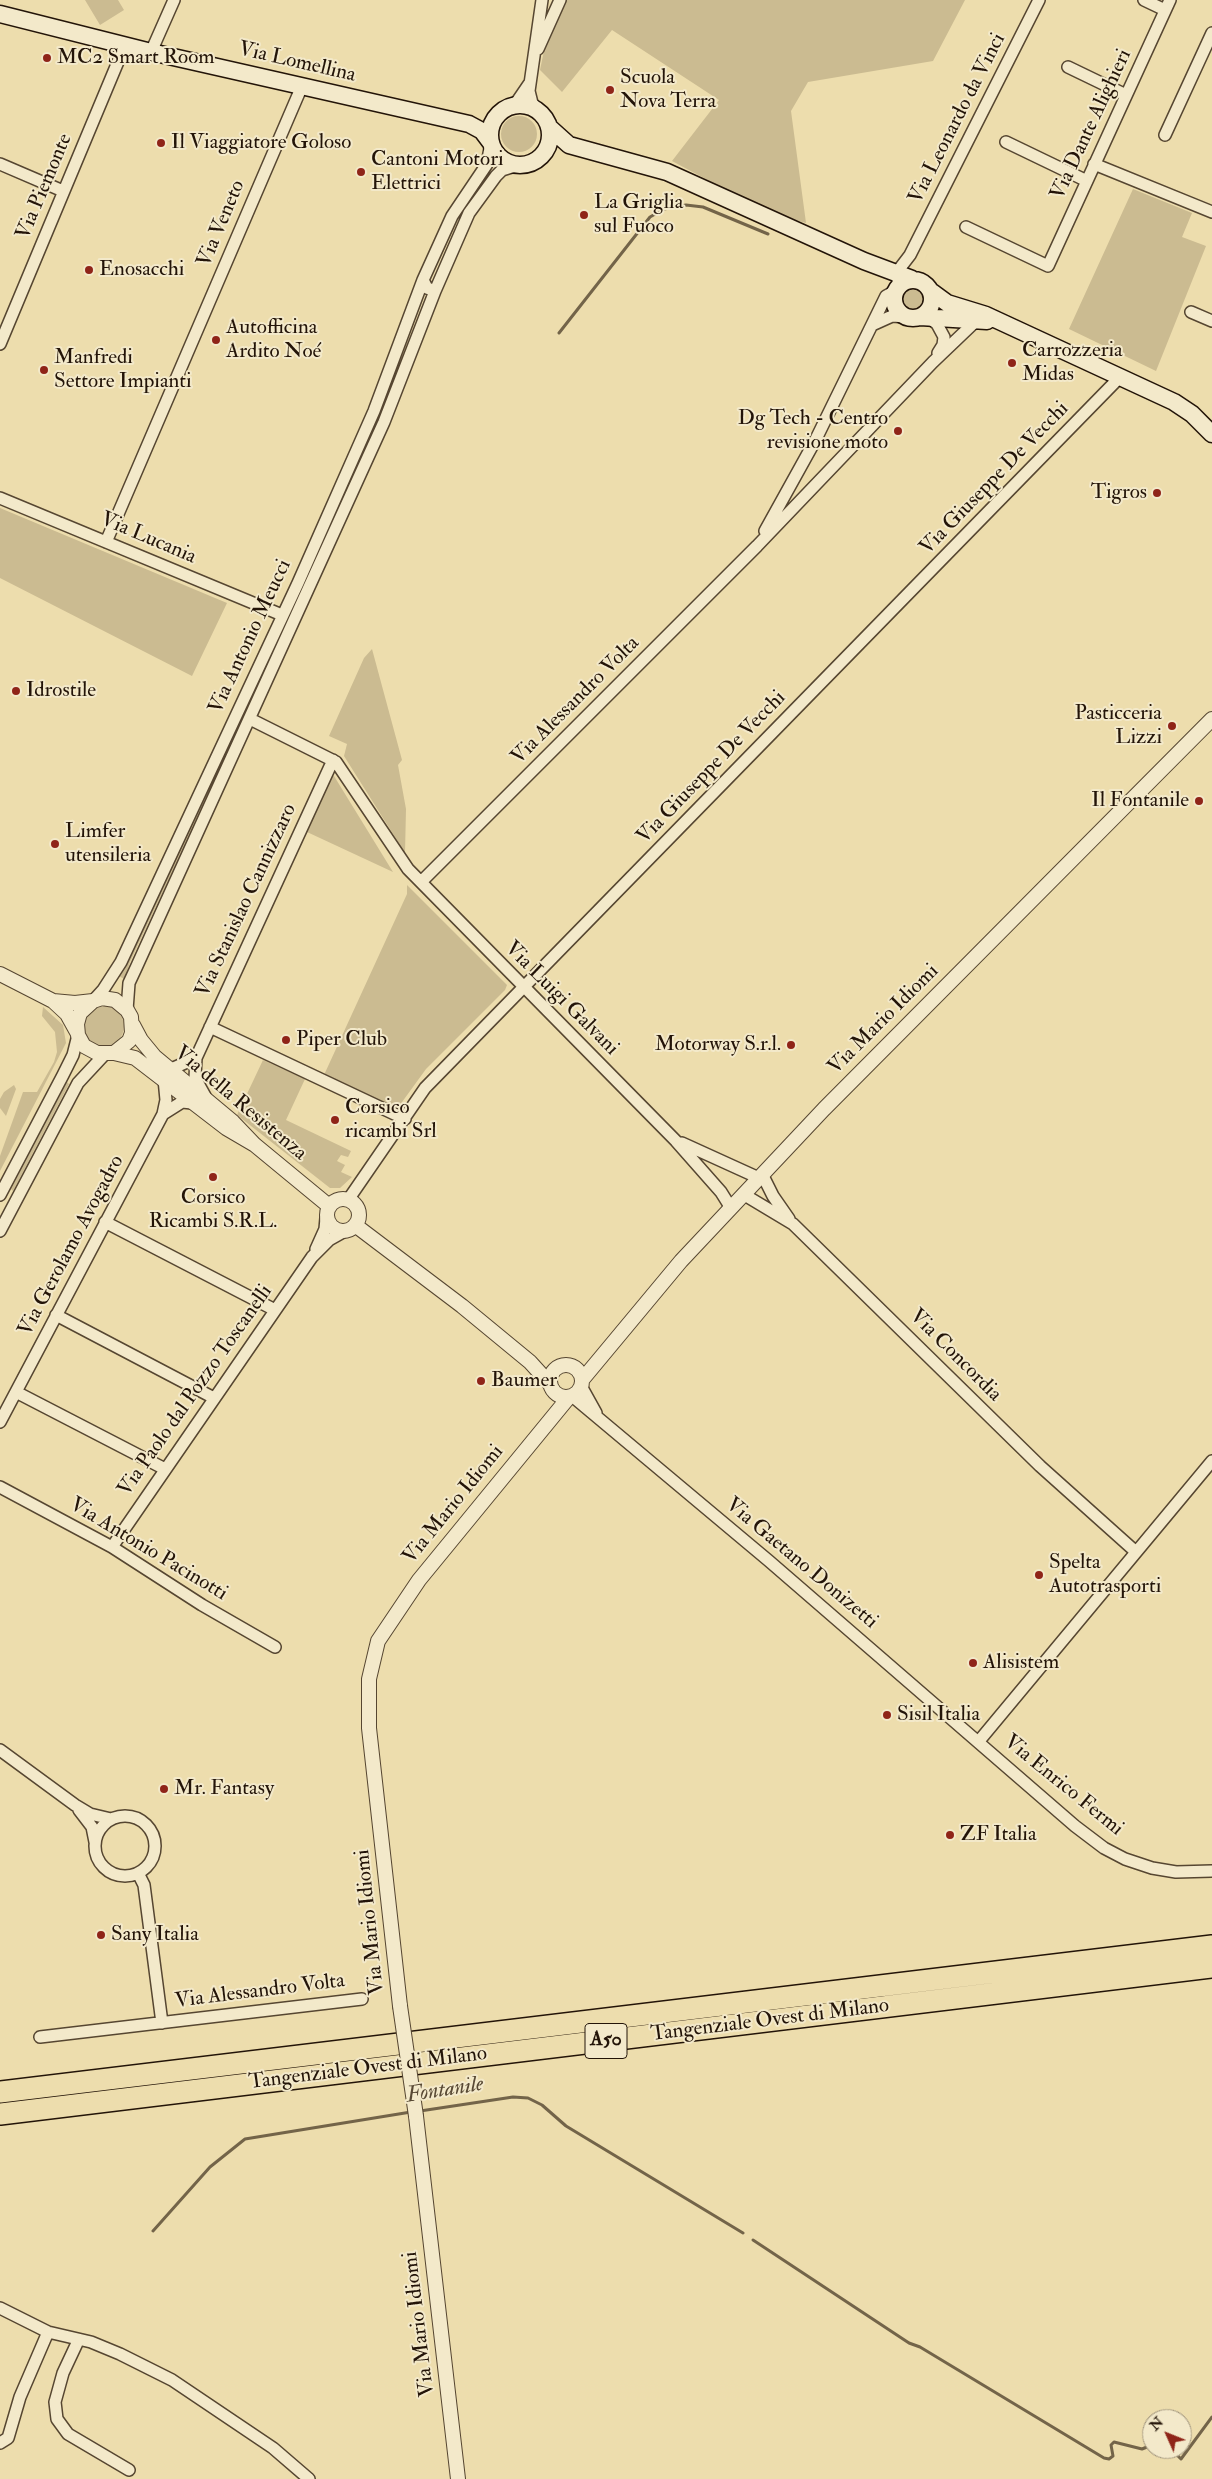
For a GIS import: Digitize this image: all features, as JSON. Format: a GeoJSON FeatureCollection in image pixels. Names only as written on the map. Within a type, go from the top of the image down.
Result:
{"type":"FeatureCollection","features":[{"type":"Feature","properties":{"kind":"highway","name":"Tangenziale Ovest di Milano"},"geometry":{"type":"LineString","coordinates":[[0,2092],[1212,1946]]}},
{"type":"Feature","properties":{"kind":"highway","name":"Tangenziale Ovest di Milano"},"geometry":{"type":"LineString","coordinates":[[0,2114],[1212,1967]]}},
{"type":"Feature","properties":{"kind":"main road","name":"Via Lomellina"},"geometry":{"type":"LineString","coordinates":[[0,14],[151,52],[469,124],[482,132],[491,143]]}},
{"type":"Feature","properties":{"kind":"main road"},"geometry":{"type":"LineString","coordinates":[[469,124],[478,123],[514,106],[530,107],[540,112],[549,127],[569,145],[667,172],[864,261],[902,283],[927,285],[932,292],[947,303],[986,314],[1184,408],[1212,434]]}},
{"type":"Feature","properties":{"kind":"main road"},"geometry":{"type":"LineString","coordinates":[[498,114],[491,126],[491,143],[502,160],[518,165],[535,161],[542,154],[548,143],[549,127]]}},
{"type":"Feature","properties":{"kind":"main road"},"geometry":{"type":"LineString","coordinates":[[542,154],[569,145]]}},
{"type":"Feature","properties":{"kind":"main road"},"geometry":{"type":"LineString","coordinates":[[902,283],[894,304],[901,314],[918,317],[1000,322]]}},
{"type":"Feature","properties":{"kind":"main road"},"geometry":{"type":"LineString","coordinates":[[918,317],[930,310],[932,292]]}},
{"type":"Feature","properties":{"kind":"street"},"geometry":{"type":"LineString","coordinates":[[151,52],[174,0]]}},
{"type":"Feature","properties":{"kind":"street"},"geometry":{"type":"LineString","coordinates":[[540,112],[530,98],[530,83],[542,0]]}},
{"type":"Feature","properties":{"kind":"street"},"geometry":{"type":"LineString","coordinates":[[532,62],[560,0]]}},
{"type":"Feature","properties":{"kind":"street","name":"Via Leonardo da Vinci"},"geometry":{"type":"LineString","coordinates":[[902,283],[910,255],[1039,0]]}},
{"type":"Feature","properties":{"kind":"street"},"geometry":{"type":"LineString","coordinates":[[1144,0],[1168,5]]}},
{"type":"Feature","properties":{"kind":"street","name":"Via Dante Alighieri"},"geometry":{"type":"LineString","coordinates":[[966,227],[1048,266],[1168,5]]}},
{"type":"Feature","properties":{"kind":"street"},"geometry":{"type":"LineString","coordinates":[[1165,135],[1207,59],[1212,33]]}},
{"type":"Feature","properties":{"kind":"street","name":"Via Piemonte"},"geometry":{"type":"LineString","coordinates":[[0,344],[125,45]]}},
{"type":"Feature","properties":{"kind":"street"},"geometry":{"type":"LineString","coordinates":[[1068,67],[1126,95]]}},
{"type":"Feature","properties":{"kind":"street"},"geometry":{"type":"LineString","coordinates":[[514,106],[523,96],[530,83]]}},
{"type":"Feature","properties":{"kind":"street","name":"Via Veneto"},"geometry":{"type":"LineString","coordinates":[[106,542],[302,86]]}},
{"type":"Feature","properties":{"kind":"street"},"geometry":{"type":"LineString","coordinates":[[1006,142],[1087,181]]}},
{"type":"Feature","properties":{"kind":"street","name":"Via Antonio Meucci"},"geometry":{"type":"LineString","coordinates":[[93,1001],[103,990],[121,962],[282,615],[374,411],[423,280],[452,216],[487,164],[491,143]]}},
{"type":"Feature","properties":{"kind":"street"},"geometry":{"type":"LineString","coordinates":[[0,164],[63,191]]}},
{"type":"Feature","properties":{"kind":"street"},"geometry":{"type":"LineString","coordinates":[[1094,164],[1212,212]]}},
{"type":"Feature","properties":{"kind":"street","name":"Via Antonio Meucci"},"geometry":{"type":"LineString","coordinates":[[127,1010],[129,983],[384,422],[435,291],[469,213],[502,170],[518,165]]}},
{"type":"Feature","properties":{"kind":"street"},"geometry":{"type":"LineString","coordinates":[[902,283],[909,270],[910,255]]}},
{"type":"Feature","properties":{"kind":"street"},"geometry":{"type":"LineString","coordinates":[[423,280],[427,288],[435,291]]}},
{"type":"Feature","properties":{"kind":"street","name":"Via Alessandro Volta"},"geometry":{"type":"LineString","coordinates":[[756,546],[816,439],[886,296],[902,283]]}},
{"type":"Feature","properties":{"kind":"street"},"geometry":{"type":"LineString","coordinates":[[1191,312],[1212,321]]}},
{"type":"Feature","properties":{"kind":"street"},"geometry":{"type":"LineString","coordinates":[[872,325],[892,316],[918,317]]}},
{"type":"Feature","properties":{"kind":"street","name":"Via Alessandro Volta"},"geometry":{"type":"LineString","coordinates":[[918,317],[937,324],[944,337],[943,345],[933,362]]}},
{"type":"Feature","properties":{"kind":"street","name":"Via Alessandro Volta"},"geometry":{"type":"LineString","coordinates":[[421,882],[756,546],[933,362],[977,320]]}},
{"type":"Feature","properties":{"kind":"street","name":"Via Giuseppe De Vecchi"},"geometry":{"type":"LineString","coordinates":[[348,1200],[425,1088],[1120,377]]}},
{"type":"Feature","properties":{"kind":"street","name":"Via Lucania"},"geometry":{"type":"LineString","coordinates":[[0,498],[282,615]]}},
{"type":"Feature","properties":{"kind":"street"},"geometry":{"type":"LineString","coordinates":[[250,719],[333,760]]}},
{"type":"Feature","properties":{"kind":"street","name":"Via Mario Idiomi"},"geometry":{"type":"LineString","coordinates":[[458,2479],[416,2116],[400,2006],[369,1728],[369,1678],[378,1641],[419,1580],[576,1385],[681,1261],[824,1108],[1212,719]]}},
{"type":"Feature","properties":{"kind":"street","name":"Via Luigi Galvani"},"geometry":{"type":"LineString","coordinates":[[333,760],[408,869],[523,988],[676,1140],[721,1192],[731,1208]]}},
{"type":"Feature","properties":{"kind":"street","name":"Via Stanislao Cannizzaro"},"geometry":{"type":"LineString","coordinates":[[210,1103],[195,1078],[196,1058],[333,760]]}},
{"type":"Feature","properties":{"kind":"street"},"geometry":{"type":"LineString","coordinates":[[0,974],[53,1001],[66,1014],[90,1050],[135,1058],[167,1074],[192,1103],[226,1128],[255,1145]]}},
{"type":"Feature","properties":{"kind":"street"},"geometry":{"type":"LineString","coordinates":[[0,1230],[78,1083],[109,1053],[129,1040],[133,1025],[127,1010],[122,1004],[109,998],[75,1003],[53,1001]]}},
{"type":"Feature","properties":{"kind":"street"},"geometry":{"type":"LineString","coordinates":[[0,1195],[73,1055],[80,1013],[93,1001]]}},
{"type":"Feature","properties":{"kind":"street","name":"Via della Resistenza"},"geometry":{"type":"LineString","coordinates":[[133,1025],[144,1045],[167,1074],[234,1122],[255,1145],[328,1212]]}},
{"type":"Feature","properties":{"kind":"street"},"geometry":{"type":"LineString","coordinates":[[210,1027],[405,1119]]}},
{"type":"Feature","properties":{"kind":"street"},"geometry":{"type":"LineString","coordinates":[[167,1074],[196,1058]]}},
{"type":"Feature","properties":{"kind":"street","name":"Via Gerolamo Avogadro"},"geometry":{"type":"LineString","coordinates":[[0,1422],[162,1114],[166,1100],[167,1074]]}},
{"type":"Feature","properties":{"kind":"street"},"geometry":{"type":"LineString","coordinates":[[162,1114],[182,1102],[192,1103]]}},
{"type":"Feature","properties":{"kind":"street","name":"Via Luigi Galvani"},"geometry":{"type":"LineString","coordinates":[[676,1140],[761,1176]]}},
{"type":"Feature","properties":{"kind":"street"},"geometry":{"type":"LineString","coordinates":[[761,1176],[793,1224]]}},
{"type":"Feature","properties":{"kind":"street","name":"Via Concordia"},"geometry":{"type":"LineString","coordinates":[[743,1194],[793,1224],[1040,1466],[1136,1552]]}},
{"type":"Feature","properties":{"kind":"street"},"geometry":{"type":"LineString","coordinates":[[350,1228],[359,1214],[357,1207],[348,1200],[340,1199],[328,1212],[332,1228],[350,1228],[462,1306],[530,1362],[560,1396],[576,1385],[567,1365],[558,1367],[530,1362]]}},
{"type":"Feature","properties":{"kind":"street","name":"Via Paolo dal Pozzo Toscanelli"},"geometry":{"type":"LineString","coordinates":[[112,1547],[312,1257],[325,1229],[328,1212]]}},
{"type":"Feature","properties":{"kind":"street"},"geometry":{"type":"LineString","coordinates":[[105,1222],[275,1310]]}},
{"type":"Feature","properties":{"kind":"street","name":"Via Paolo dal Pozzo Toscanelli"},"geometry":{"type":"LineString","coordinates":[[312,1257],[329,1240],[350,1228]]}},
{"type":"Feature","properties":{"kind":"street"},"geometry":{"type":"LineString","coordinates":[[56,1316],[214,1398]]}},
{"type":"Feature","properties":{"kind":"street"},"geometry":{"type":"LineString","coordinates":[[551,1418],[551,1374],[558,1367]]}},
{"type":"Feature","properties":{"kind":"street","name":"Via Gaetano Donizetti"},"geometry":{"type":"LineString","coordinates":[[576,1385],[598,1416],[979,1741]]}},
{"type":"Feature","properties":{"kind":"street"},"geometry":{"type":"LineString","coordinates":[[16,1392],[165,1469]]}},
{"type":"Feature","properties":{"kind":"street"},"geometry":{"type":"LineString","coordinates":[[979,1741],[1212,1461]]}},
{"type":"Feature","properties":{"kind":"street","name":"Via Antonio Pacinotti"},"geometry":{"type":"LineString","coordinates":[[0,1487],[112,1547],[202,1605],[275,1647]]}},
{"type":"Feature","properties":{"kind":"street","name":"Via Enrico Fermi"},"geometry":{"type":"LineString","coordinates":[[979,1741],[1075,1826],[1104,1848],[1125,1859],[1152,1868],[1176,1872],[1212,1871]]}},
{"type":"Feature","properties":{"kind":"street"},"geometry":{"type":"LineString","coordinates":[[0,1750],[75,1805],[90,1814],[111,1820]]}},
{"type":"Feature","properties":{"kind":"street"},"geometry":{"type":"LineString","coordinates":[[75,1805],[92,1827],[98,1861],[112,1874],[120,1876],[138,1874],[149,1865],[155,1851],[155,1843],[150,1829],[140,1820],[133,1817],[125,1816],[111,1820],[100,1829],[95,1843]]}},
{"type":"Feature","properties":{"kind":"street","name":"Via Alessandro Volta"},"geometry":{"type":"LineString","coordinates":[[138,1874],[144,1885],[162,2023]]}},
{"type":"Feature","properties":{"kind":"street","name":"Via Alessandro Volta"},"geometry":{"type":"LineString","coordinates":[[40,2037],[362,1999]]}},
{"type":"Feature","properties":{"kind":"street"},"geometry":{"type":"LineString","coordinates":[[0,2308],[48,2332],[91,2342],[120,2354],[172,2380],[273,2448],[309,2479]]}},
{"type":"Feature","properties":{"kind":"street"},"geometry":{"type":"LineString","coordinates":[[0,2443],[8,2438],[20,2397],[48,2332]]}},
{"type":"Feature","properties":{"kind":"street"},"geometry":{"type":"LineString","coordinates":[[78,2340],[63,2373],[55,2402],[56,2420],[68,2434],[129,2470]]}},
{"type":"Feature","properties":{"kind":"shaded area"},"geometry":{"type":"Polygon","coordinates":[[[85,0],[118,0],[124,10],[100,25],[85,0]]]}},
{"type":"Feature","properties":{"kind":"shaded area"},"geometry":{"type":"Polygon","coordinates":[[[565,0],[965,0],[933,61],[808,82],[791,111],[806,223],[788,218],[732,193],[672,161],[719,100],[612,30],[562,92],[540,70],[545,46],[565,0]]]}},
{"type":"Feature","properties":{"kind":"shaded area"},"geometry":{"type":"Polygon","coordinates":[[[519,116],[531,122],[537,134],[531,146],[519,152],[507,146],[501,134],[507,122],[519,116]]]}},
{"type":"Feature","properties":{"kind":"shaded area"},"geometry":{"type":"Polygon","coordinates":[[[1133,189],[1192,213],[1182,237],[1206,246],[1156,371],[1069,329],[1133,189]]]}},
{"type":"Feature","properties":{"kind":"shaded area"},"geometry":{"type":"Polygon","coordinates":[[[913,286],[921,290],[925,298],[921,306],[913,310],[905,306],[901,298],[905,290],[913,286]]]}},
{"type":"Feature","properties":{"kind":"shaded area"},"geometry":{"type":"Polygon","coordinates":[[[0,508],[227,603],[192,676],[0,578],[0,508]]]}},
{"type":"Feature","properties":{"kind":"shaded area"},"geometry":{"type":"Polygon","coordinates":[[[273,649],[275,650],[233,741],[230,741],[273,649]]]}},
{"type":"Feature","properties":{"kind":"shaded area"},"geometry":{"type":"Polygon","coordinates":[[[372,649],[402,760],[398,765],[406,809],[405,853],[344,756],[347,744],[329,736],[364,658],[372,649]]]}},
{"type":"Feature","properties":{"kind":"shaded area"},"geometry":{"type":"Polygon","coordinates":[[[226,748],[229,750],[130,962],[125,979],[118,976],[226,748]]]}},
{"type":"Feature","properties":{"kind":"shaded area"},"geometry":{"type":"Polygon","coordinates":[[[332,776],[334,776],[393,872],[307,832],[332,776]]]}},
{"type":"Feature","properties":{"kind":"shaded area"},"geometry":{"type":"Polygon","coordinates":[[[407,885],[507,985],[505,990],[426,1069],[397,1109],[324,1075],[407,894],[407,885]]]}},
{"type":"Feature","properties":{"kind":"shaded area"},"geometry":{"type":"Polygon","coordinates":[[[103,1005],[118,1011],[124,1026],[118,1041],[103,1047],[88,1041],[82,1026],[88,1011],[103,1005]]]}},
{"type":"Feature","properties":{"kind":"shaded area"},"geometry":{"type":"Polygon","coordinates":[[[43,1007],[63,1025],[66,1043],[0,1171],[0,1156],[23,1092],[37,1092],[54,1062],[57,1052],[55,1032],[42,1016],[43,1007]]]}},
{"type":"Feature","properties":{"kind":"shaded area"},"geometry":{"type":"Polygon","coordinates":[[[263,1060],[305,1079],[286,1120],[351,1151],[348,1157],[341,1155],[337,1161],[345,1165],[341,1172],[352,1177],[340,1188],[330,1188],[237,1115],[263,1060]]]}},
{"type":"Feature","properties":{"kind":"shaded area"},"geometry":{"type":"Polygon","coordinates":[[[67,1082],[69,1084],[13,1191],[11,1189],[67,1082]]]}},
{"type":"Feature","properties":{"kind":"shaded area"},"geometry":{"type":"Polygon","coordinates":[[[14,1085],[16,1089],[6,1116],[0,1108],[0,1099],[4,1092],[14,1085]]]}},
{"type":"Feature","properties":{"kind":"waterway"},"geometry":{"type":"LineString","coordinates":[[559,333],[650,217],[664,209],[686,205],[703,207],[768,234]]}},
{"type":"Feature","properties":{"kind":"waterway","name":"Fontanile"},"geometry":{"type":"LineString","coordinates":[[420,2111],[513,2097],[528,2098],[542,2105],[566,2126],[743,2233]]}},
{"type":"Feature","properties":{"kind":"waterway","name":"Fontanile"},"geometry":{"type":"LineString","coordinates":[[153,2231],[210,2167],[245,2139],[411,2112]]}},
{"type":"Feature","properties":{"kind":"waterway"},"geometry":{"type":"LineString","coordinates":[[753,2240],[909,2343],[920,2347],[1104,2458],[1109,2459],[1113,2456],[1111,2445],[1114,2442],[1142,2449]]}},
{"type":"Feature","properties":{"kind":"waterway"},"geometry":{"type":"LineString","coordinates":[[1192,2444],[1212,2417]]}},
{"type":"Feature","properties":{"kind":"place","name":"MC2 Smart Room"},"geometry":{"type":"Point","coordinates":[47,58]}},
{"type":"Feature","properties":{"kind":"place","name":"Scuola Nova Terra"},"geometry":{"type":"Point","coordinates":[610,90]}},
{"type":"Feature","properties":{"kind":"place","name":"Il Viaggiatore Goloso"},"geometry":{"type":"Point","coordinates":[161,143]}},
{"type":"Feature","properties":{"kind":"place","name":"Cantoni Motori Elettrici"},"geometry":{"type":"Point","coordinates":[361,172]}},
{"type":"Feature","properties":{"kind":"place","name":"La Griglia sul Fuoco"},"geometry":{"type":"Point","coordinates":[584,215]}},
{"type":"Feature","properties":{"kind":"place","name":"Enosacchi"},"geometry":{"type":"Point","coordinates":[89,270]}},
{"type":"Feature","properties":{"kind":"place","name":"Autofficina Ardito Noé"},"geometry":{"type":"Point","coordinates":[216,340]}},
{"type":"Feature","properties":{"kind":"place","name":"Carrozzeria Midas"},"geometry":{"type":"Point","coordinates":[1012,363]}},
{"type":"Feature","properties":{"kind":"place","name":"Manfredi Settore Impianti"},"geometry":{"type":"Point","coordinates":[44,370]}},
{"type":"Feature","properties":{"kind":"place","name":"Dg Tech - Centro revisione moto"},"geometry":{"type":"Point","coordinates":[898,431]}},
{"type":"Feature","properties":{"kind":"place","name":"Tigros"},"geometry":{"type":"Point","coordinates":[1157,493]}},
{"type":"Feature","properties":{"kind":"place","name":"Idrostile"},"geometry":{"type":"Point","coordinates":[16,691]}},
{"type":"Feature","properties":{"kind":"place","name":"Pasticceria Lizzi"},"geometry":{"type":"Point","coordinates":[1172,726]}},
{"type":"Feature","properties":{"kind":"place","name":"Il Fontanile"},"geometry":{"type":"Point","coordinates":[1199,801]}},
{"type":"Feature","properties":{"kind":"place","name":"Limfer utensileria"},"geometry":{"type":"Point","coordinates":[55,844]}},
{"type":"Feature","properties":{"kind":"place","name":"Piper Club"},"geometry":{"type":"Point","coordinates":[286,1040]}},
{"type":"Feature","properties":{"kind":"place","name":"Motorway S.r.l."},"geometry":{"type":"Point","coordinates":[791,1045]}},
{"type":"Feature","properties":{"kind":"place","name":"Corsico ricambi Srl"},"geometry":{"type":"Point","coordinates":[335,1120]}},
{"type":"Feature","properties":{"kind":"place","name":"Corsico Ricambi S.R.L."},"geometry":{"type":"Point","coordinates":[213,1177]}},
{"type":"Feature","properties":{"kind":"place","name":"Baumer"},"geometry":{"type":"Point","coordinates":[481,1381]}},
{"type":"Feature","properties":{"kind":"place","name":"Spelta Autotrasporti"},"geometry":{"type":"Point","coordinates":[1039,1575]}},
{"type":"Feature","properties":{"kind":"place","name":"Alisistem"},"geometry":{"type":"Point","coordinates":[973,1663]}},
{"type":"Feature","properties":{"kind":"place","name":"Sisil Italia"},"geometry":{"type":"Point","coordinates":[887,1715]}},
{"type":"Feature","properties":{"kind":"place","name":"Mr. Fantasy"},"geometry":{"type":"Point","coordinates":[164,1789]}},
{"type":"Feature","properties":{"kind":"place","name":"ZF Italia"},"geometry":{"type":"Point","coordinates":[950,1835]}},
{"type":"Feature","properties":{"kind":"place","name":"Sany Italia"},"geometry":{"type":"Point","coordinates":[101,1935]}}]}
